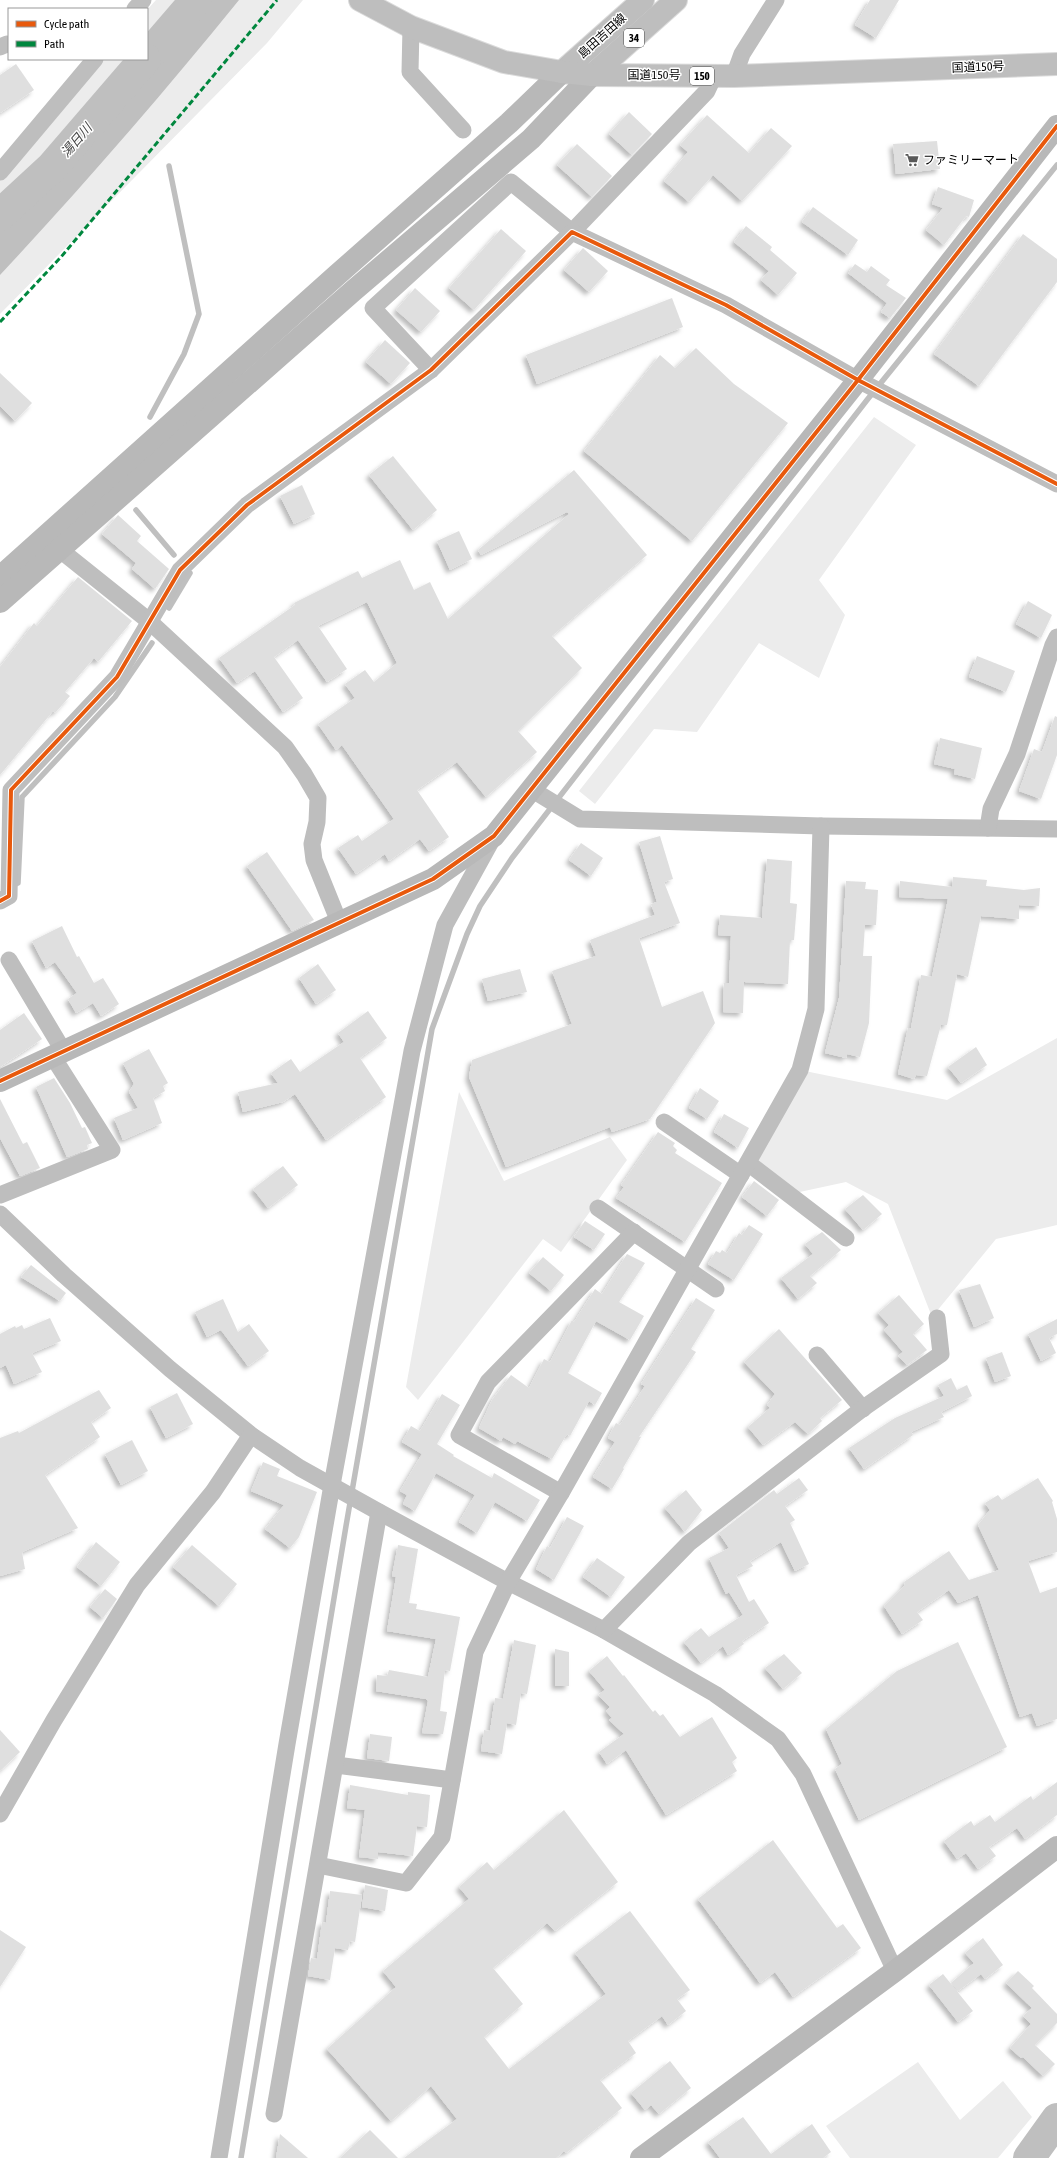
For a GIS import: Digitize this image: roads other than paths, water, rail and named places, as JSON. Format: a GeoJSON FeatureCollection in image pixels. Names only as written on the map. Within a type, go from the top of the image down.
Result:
{"type":"FeatureCollection","features":[{"type":"Feature","properties":{"kind":"main road","name":"国道150号"},"geometry":{"type":"LineString","coordinates":[[360,0],[411,27],[504,62],[562,72],[592,75],[724,76],[1057,64]]}},
{"type":"Feature","properties":{"kind":"main road","name":"島田吉田線"},"geometry":{"type":"LineString","coordinates":[[562,72],[643,0]]}},
{"type":"Feature","properties":{"kind":"main road","name":"島田吉田線"},"geometry":{"type":"LineString","coordinates":[[592,75],[676,0]]}},
{"type":"Feature","properties":{"kind":"street"},"geometry":{"type":"LineString","coordinates":[[136,8],[143,0]]}},
{"type":"Feature","properties":{"kind":"street"},"geometry":{"type":"LineString","coordinates":[[5,898],[10,874],[10,790],[117,677],[180,570],[247,505],[431,370],[572,232],[707,91],[724,76],[742,54],[776,0]]}},
{"type":"Feature","properties":{"kind":"street"},"geometry":{"type":"LineString","coordinates":[[411,27],[410,72],[462,130]]}},
{"type":"Feature","properties":{"kind":"street"},"geometry":{"type":"LineString","coordinates":[[0,172],[94,60]]}},
{"type":"Feature","properties":{"kind":"street"},"geometry":{"type":"LineString","coordinates":[[0,577],[337,274],[503,128],[562,72]]}},
{"type":"Feature","properties":{"kind":"street"},"geometry":{"type":"LineString","coordinates":[[0,602],[353,291],[531,139],[592,75]]}},
{"type":"Feature","properties":{"kind":"street"},"geometry":{"type":"LineString","coordinates":[[0,1081],[433,879],[494,836],[538,793],[863,382],[1057,126]]}},
{"type":"Feature","properties":{"kind":"street"},"geometry":{"type":"LineString","coordinates":[[373,308],[511,182],[572,232],[726,305],[863,382],[1057,484]]}},
{"type":"Feature","properties":{"kind":"street"},"geometry":{"type":"LineString","coordinates":[[353,291],[373,308],[431,370]]}},
{"type":"Feature","properties":{"kind":"street"},"geometry":{"type":"LineString","coordinates":[[59,549],[149,621],[285,747],[304,774],[318,798],[317,822],[312,844],[314,860],[340,922]]}},
{"type":"Feature","properties":{"kind":"street"},"geometry":{"type":"LineString","coordinates":[[988,828],[991,809],[1018,754],[1052,645],[1057,637]]}},
{"type":"Feature","properties":{"kind":"street"},"geometry":{"type":"LineString","coordinates":[[538,793],[580,819],[821,826],[1057,829]]}},
{"type":"Feature","properties":{"kind":"street"},"geometry":{"type":"LineString","coordinates":[[318,1865],[406,1882],[442,1838],[475,1652],[508,1582],[561,1493],[800,1070],[816,1008],[821,826]]}},
{"type":"Feature","properties":{"kind":"street"},"geometry":{"type":"LineString","coordinates":[[219,2158],[412,1051],[445,925],[494,836]]}},
{"type":"Feature","properties":{"kind":"street"},"geometry":{"type":"LineString","coordinates":[[0,1195],[112,1150],[58,1054],[8,960]]}},
{"type":"Feature","properties":{"kind":"street"},"geometry":{"type":"LineString","coordinates":[[664,1122],[744,1169],[846,1238]]}},
{"type":"Feature","properties":{"kind":"street"},"geometry":{"type":"LineString","coordinates":[[598,1208],[716,1289]]}},
{"type":"Feature","properties":{"kind":"street"},"geometry":{"type":"LineString","coordinates":[[0,1214],[117,1322],[251,1435],[300,1468],[508,1582],[604,1630],[715,1694],[778,1739],[802,1774],[895,1971]]}},
{"type":"Feature","properties":{"kind":"street"},"geometry":{"type":"LineString","coordinates":[[561,1493],[459,1435],[488,1382],[634,1232]]}},
{"type":"Feature","properties":{"kind":"street"},"geometry":{"type":"LineString","coordinates":[[604,1630],[689,1543],[863,1409],[941,1354],[937,1318]]}},
{"type":"Feature","properties":{"kind":"street"},"geometry":{"type":"LineString","coordinates":[[817,1356],[863,1409]]}},
{"type":"Feature","properties":{"kind":"street"},"geometry":{"type":"LineString","coordinates":[[0,1814],[54,1720],[137,1585],[213,1492],[251,1435]]}},
{"type":"Feature","properties":{"kind":"street"},"geometry":{"type":"LineString","coordinates":[[274,2114],[336,1765],[374,1509]]}},
{"type":"Feature","properties":{"kind":"street"},"geometry":{"type":"LineString","coordinates":[[336,1765],[452,1780]]}},
{"type":"Feature","properties":{"kind":"street"},"geometry":{"type":"LineString","coordinates":[[641,2158],[895,1971],[1057,1847]]}},
{"type":"Feature","properties":{"kind":"water"},"geometry":{"type":"Polygon","coordinates":[[[201,0],[239,0],[122,140],[0,275],[0,219],[185,20],[201,0]]]}},
{"type":"Feature","properties":{"kind":"waterway","name":"湯日川"},"geometry":{"type":"LineString","coordinates":[[148,56],[196,0]]}},
{"type":"Feature","properties":{"kind":"waterway","name":"湯日川"},"geometry":{"type":"LineString","coordinates":[[0,215],[52,167],[144,60]]}},
{"type":"Feature","properties":{"kind":"waterway"},"geometry":{"type":"LineString","coordinates":[[241,2158],[346,1526],[432,1029],[467,934],[480,906],[512,858],[867,400],[1057,165]]}},
{"type":"Feature","properties":{"kind":"waterway"},"geometry":{"type":"LineString","coordinates":[[150,417],[184,354],[199,314],[169,166]]}},
{"type":"Feature","properties":{"kind":"waterway"},"geometry":{"type":"LineString","coordinates":[[136,510],[174,555]]}},
{"type":"Feature","properties":{"kind":"waterway"},"geometry":{"type":"LineString","coordinates":[[169,608],[190,573]]}},
{"type":"Feature","properties":{"kind":"waterway"},"geometry":{"type":"LineString","coordinates":[[11,886],[18,883],[22,797],[115,697],[152,643]]}},
{"type":"Feature","properties":{"kind":"waterway"},"geometry":{"type":"LineString","coordinates":[[1029,2158],[1057,2119]]}},
{"type":"Feature","properties":{"kind":"place","name":"ファミリーマート"},"geometry":{"type":"Point","coordinates":[912,160]}}]}
